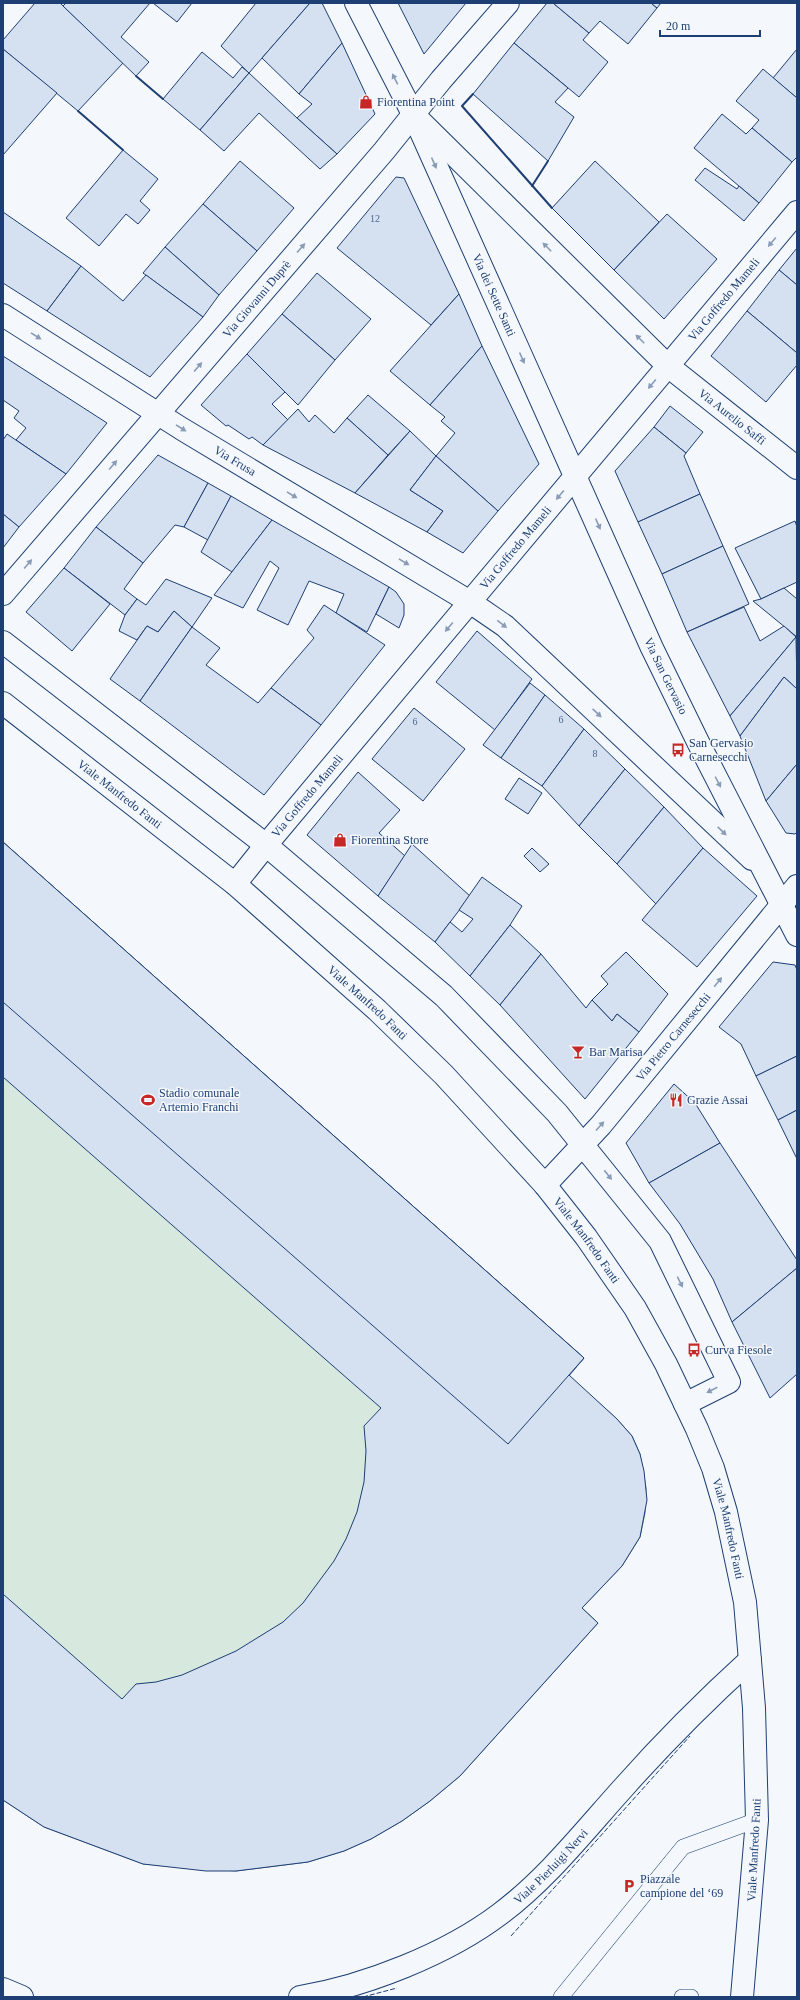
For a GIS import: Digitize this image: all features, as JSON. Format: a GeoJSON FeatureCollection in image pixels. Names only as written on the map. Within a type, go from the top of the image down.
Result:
{"type":"FeatureCollection","features":[{"type":"Feature","properties":{"kind":"street","name":"Via dei Sette Santi"},"geometry":{"type":"LineString","coordinates":[[356,3],[413,114],[576,476]]}},
{"type":"Feature","properties":{"kind":"street","name":"Via Giovanni Duprè"},"geometry":{"type":"LineString","coordinates":[[3,594],[384,151],[413,114],[508,3]]}},
{"type":"Feature","properties":{"kind":"street","name":"Via dei Sette Santi"},"geometry":{"type":"LineString","coordinates":[[413,114],[668,366]]}},
{"type":"Feature","properties":{"kind":"street","name":"Via Goffredo Mameli"},"geometry":{"type":"LineString","coordinates":[[235,884],[266,845],[797,212]]}},
{"type":"Feature","properties":{"kind":"street","name":"Via Frusa"},"geometry":{"type":"LineString","coordinates":[[3,315],[158,414],[470,602]]}},
{"type":"Feature","properties":{"kind":"street","name":"Via Aurelio Saffi"},"geometry":{"type":"LineString","coordinates":[[668,366],[797,468]]}},
{"type":"Feature","properties":{"kind":"street","name":"Via San Gervasio"},"geometry":{"type":"LineString","coordinates":[[576,476],[652,648],[797,935]]}},
{"type":"Feature","properties":{"kind":"street","name":"Via San Gervasio"},"geometry":{"type":"LineString","coordinates":[[470,602],[505,626],[765,872]]}},
{"type":"Feature","properties":{"kind":"street"},"geometry":{"type":"LineString","coordinates":[[3,642],[266,845],[444,996],[557,1113],[660,1241],[729,1382],[685,1404]]}},
{"type":"Feature","properties":{"kind":"street","name":"Viale Manfredo Fanti"},"geometry":{"type":"LineString","coordinates":[[3,703],[235,884],[377,1010],[444,1075],[545,1185],[586,1237],[635,1308],[666,1364],[713,1468],[726,1512],[744,1602],[750,1660],[756,1758],[757,1820],[742,1997]]}},
{"type":"Feature","properties":{"kind":"street","name":"Via Pietro Carnesecchi"},"geometry":{"type":"LineString","coordinates":[[545,1185],[606,1119],[797,886]]}},
{"type":"Feature","properties":{"kind":"street","name":"Viale Pierluigi Nervi"},"geometry":{"type":"LineString","coordinates":[[300,1997],[393,1972],[444,1948],[500,1914],[565,1853],[648,1760],[696,1710],[750,1660]]}},
{"type":"Feature","properties":{"kind":"street"},"geometry":{"type":"LineString","coordinates":[[3,1989],[22,1997]]}},
{"type":"Feature","properties":{"kind":"lane"},"geometry":{"type":"LineString","coordinates":[[561,1997],[683,1847],[757,1820]]}},
{"type":"Feature","properties":{"kind":"lane"},"geometry":{"type":"LineString","coordinates":[[682,1997],[691,1997]]}},
{"type":"Feature","properties":{"kind":"shaded area","name":"Stadio comunale Artemio Franchi"},"geometry":{"type":"Polygon","coordinates":[[[3,842],[584,1358],[569,1376],[617,1419],[632,1436],[640,1454],[646,1488],[645,1513],[640,1537],[622,1566],[582,1608],[598,1623],[460,1776],[430,1801],[402,1821],[371,1839],[344,1851],[308,1862],[236,1871],[143,1864],[44,1827],[3,1800],[3,842]]]}},
{"type":"Feature","properties":{"kind":"building"},"geometry":{"type":"Polygon","coordinates":[[[35,3],[60,3],[123,63],[78,111],[3,49],[3,40],[35,3]]]}},
{"type":"Feature","properties":{"kind":"building"},"geometry":{"type":"Polygon","coordinates":[[[66,3],[150,3],[121,37],[149,62],[136,76],[63,6],[66,3]]]}},
{"type":"Feature","properties":{"kind":"building"},"geometry":{"type":"Polygon","coordinates":[[[153,3],[192,3],[177,22],[153,3]]]}},
{"type":"Feature","properties":{"kind":"building"},"geometry":{"type":"Polygon","coordinates":[[[256,3],[310,3],[249,73],[221,46],[256,3]]]}},
{"type":"Feature","properties":{"kind":"building"},"geometry":{"type":"Polygon","coordinates":[[[310,3],[322,3],[342,43],[299,94],[262,58],[310,3]]]}},
{"type":"Feature","properties":{"kind":"building"},"geometry":{"type":"Polygon","coordinates":[[[398,3],[466,3],[424,54],[398,3]]]}},
{"type":"Feature","properties":{"kind":"building"},"geometry":{"type":"Polygon","coordinates":[[[547,3],[553,3],[589,33],[583,40],[608,62],[579,97],[514,43],[547,3]]]}},
{"type":"Feature","properties":{"kind":"building"},"geometry":{"type":"Polygon","coordinates":[[[553,3],[651,3],[657,8],[628,44],[600,21],[589,33],[553,3]]]}},
{"type":"Feature","properties":{"kind":"building"},"geometry":{"type":"Polygon","coordinates":[[[651,3],[661,3],[657,8],[651,3]]]}},
{"type":"Feature","properties":{"kind":"building"},"geometry":{"type":"Polygon","coordinates":[[[342,43],[375,114],[337,154],[297,118],[312,104],[299,94],[342,43]]]}},
{"type":"Feature","properties":{"kind":"building"},"geometry":{"type":"Polygon","coordinates":[[[514,43],[568,88],[555,102],[574,117],[548,161],[473,94],[514,43]]]}},
{"type":"Feature","properties":{"kind":"building"},"geometry":{"type":"Polygon","coordinates":[[[3,49],[57,93],[3,155],[3,49]]]}},
{"type":"Feature","properties":{"kind":"building"},"geometry":{"type":"Polygon","coordinates":[[[797,49],[797,98],[773,78],[797,49]]]}},
{"type":"Feature","properties":{"kind":"building"},"geometry":{"type":"Polygon","coordinates":[[[202,52],[233,78],[242,67],[249,73],[200,130],[163,99],[202,52]]]}},
{"type":"Feature","properties":{"kind":"building"},"geometry":{"type":"Polygon","coordinates":[[[763,69],[797,98],[797,157],[792,162],[752,128],[759,120],[736,101],[763,69]]]}},
{"type":"Feature","properties":{"kind":"building"},"geometry":{"type":"Polygon","coordinates":[[[249,73],[337,154],[320,169],[259,113],[224,151],[200,130],[249,73]]]}},
{"type":"Feature","properties":{"kind":"building"},"geometry":{"type":"Polygon","coordinates":[[[722,114],[746,134],[752,128],[792,162],[759,203],[694,148],[722,114]]]}},
{"type":"Feature","properties":{"kind":"building"},"geometry":{"type":"Polygon","coordinates":[[[123,150],[158,179],[140,201],[150,210],[138,224],[126,214],[99,246],[66,218],[123,150]]]}},
{"type":"Feature","properties":{"kind":"building"},"geometry":{"type":"Polygon","coordinates":[[[240,161],[294,208],[257,251],[203,204],[240,161]]]}},
{"type":"Feature","properties":{"kind":"building"},"geometry":{"type":"Polygon","coordinates":[[[595,161],[659,222],[614,270],[552,208],[595,161]]]}},
{"type":"Feature","properties":{"kind":"building"},"geometry":{"type":"Polygon","coordinates":[[[705,168],[737,189],[739,186],[759,203],[744,221],[695,180],[705,168]]]}},
{"type":"Feature","properties":{"kind":"building"},"geometry":{"type":"Polygon","coordinates":[[[396,177],[404,178],[459,294],[431,325],[337,248],[396,177]]]}},
{"type":"Feature","properties":{"kind":"building"},"geometry":{"type":"Polygon","coordinates":[[[203,204],[257,251],[219,295],[165,247],[203,204]]]}},
{"type":"Feature","properties":{"kind":"building"},"geometry":{"type":"Polygon","coordinates":[[[3,212],[81,266],[47,311],[3,283],[3,212]]]}},
{"type":"Feature","properties":{"kind":"building"},"geometry":{"type":"Polygon","coordinates":[[[667,214],[717,259],[664,319],[614,270],[667,214]]]}},
{"type":"Feature","properties":{"kind":"building"},"geometry":{"type":"Polygon","coordinates":[[[165,247],[219,295],[203,317],[143,273],[165,247]]]}},
{"type":"Feature","properties":{"kind":"building"},"geometry":{"type":"Polygon","coordinates":[[[797,248],[797,285],[779,270],[797,248]]]}},
{"type":"Feature","properties":{"kind":"building"},"geometry":{"type":"Polygon","coordinates":[[[81,266],[123,301],[146,275],[203,317],[150,377],[47,311],[81,266]]]}},
{"type":"Feature","properties":{"kind":"building"},"geometry":{"type":"Polygon","coordinates":[[[779,270],[797,285],[797,353],[747,311],[779,270]]]}},
{"type":"Feature","properties":{"kind":"building"},"geometry":{"type":"Polygon","coordinates":[[[317,273],[371,319],[335,360],[282,314],[317,273]]]}},
{"type":"Feature","properties":{"kind":"building"},"geometry":{"type":"Polygon","coordinates":[[[459,294],[482,346],[430,405],[390,371],[459,294]]]}},
{"type":"Feature","properties":{"kind":"building"},"geometry":{"type":"Polygon","coordinates":[[[747,311],[797,353],[797,365],[766,402],[711,356],[747,311]]]}},
{"type":"Feature","properties":{"kind":"building"},"geometry":{"type":"Polygon","coordinates":[[[282,314],[335,360],[298,405],[247,354],[282,314]]]}},
{"type":"Feature","properties":{"kind":"building"},"geometry":{"type":"Polygon","coordinates":[[[482,346],[539,464],[498,511],[436,456],[455,433],[441,421],[445,417],[430,405],[482,346]]]}},
{"type":"Feature","properties":{"kind":"building"},"geometry":{"type":"Polygon","coordinates":[[[247,354],[285,392],[272,404],[288,420],[263,445],[252,437],[249,439],[228,425],[226,426],[201,405],[247,354]]]}},
{"type":"Feature","properties":{"kind":"building"},"geometry":{"type":"Polygon","coordinates":[[[3,356],[107,423],[66,474],[16,440],[26,428],[14,418],[19,411],[3,400],[3,356]]]}},
{"type":"Feature","properties":{"kind":"building"},"geometry":{"type":"Polygon","coordinates":[[[368,395],[410,431],[388,455],[347,418],[368,395]]]}},
{"type":"Feature","properties":{"kind":"building"},"geometry":{"type":"Polygon","coordinates":[[[670,406],[703,432],[686,453],[654,427],[670,406]]]}},
{"type":"Feature","properties":{"kind":"building"},"geometry":{"type":"Polygon","coordinates":[[[298,409],[309,422],[315,415],[334,433],[347,418],[388,455],[355,493],[263,445],[298,409]]]}},
{"type":"Feature","properties":{"kind":"building"},"geometry":{"type":"Polygon","coordinates":[[[654,427],[686,453],[684,456],[700,494],[638,522],[615,471],[654,427]]]}},
{"type":"Feature","properties":{"kind":"building"},"geometry":{"type":"Polygon","coordinates":[[[410,431],[436,456],[410,490],[443,511],[427,532],[355,493],[410,431]]]}},
{"type":"Feature","properties":{"kind":"building"},"geometry":{"type":"Polygon","coordinates":[[[7,434],[66,474],[19,527],[3,514],[3,440],[7,434]]]}},
{"type":"Feature","properties":{"kind":"building"},"geometry":{"type":"Polygon","coordinates":[[[158,455],[208,483],[184,527],[175,525],[143,563],[96,527],[158,455]]]}},
{"type":"Feature","properties":{"kind":"building"},"geometry":{"type":"Polygon","coordinates":[[[436,456],[498,511],[463,553],[427,532],[443,511],[410,490],[436,456]]]}},
{"type":"Feature","properties":{"kind":"building"},"geometry":{"type":"Polygon","coordinates":[[[208,483],[231,496],[208,540],[184,527],[208,483]]]}},
{"type":"Feature","properties":{"kind":"building"},"geometry":{"type":"Polygon","coordinates":[[[700,494],[723,546],[662,574],[638,522],[700,494]]]}},
{"type":"Feature","properties":{"kind":"building"},"geometry":{"type":"Polygon","coordinates":[[[231,496],[272,520],[232,572],[201,552],[231,496]]]}},
{"type":"Feature","properties":{"kind":"building"},"geometry":{"type":"Polygon","coordinates":[[[3,514],[19,527],[3,548],[3,514]]]}},
{"type":"Feature","properties":{"kind":"building"},"geometry":{"type":"Polygon","coordinates":[[[272,520],[389,587],[367,632],[336,613],[344,594],[309,581],[288,625],[257,610],[279,568],[270,561],[243,608],[214,595],[272,520]]]}},
{"type":"Feature","properties":{"kind":"building"},"geometry":{"type":"Polygon","coordinates":[[[795,521],[797,527],[797,582],[761,599],[735,548],[795,521]]]}},
{"type":"Feature","properties":{"kind":"building"},"geometry":{"type":"Polygon","coordinates":[[[96,527],[143,563],[124,589],[137,599],[125,615],[64,568],[96,527]]]}},
{"type":"Feature","properties":{"kind":"building"},"geometry":{"type":"Polygon","coordinates":[[[723,546],[749,604],[687,632],[662,574],[723,546]]]}},
{"type":"Feature","properties":{"kind":"building"},"geometry":{"type":"Polygon","coordinates":[[[64,568],[110,604],[72,651],[26,612],[64,568]]]}},
{"type":"Feature","properties":{"kind":"building"},"geometry":{"type":"Polygon","coordinates":[[[166,579],[212,598],[192,627],[174,611],[158,632],[147,626],[137,640],[119,631],[125,615],[137,599],[146,605],[166,579]]]}},
{"type":"Feature","properties":{"kind":"building"},"geometry":{"type":"Polygon","coordinates":[[[389,587],[396,592],[404,604],[404,615],[399,628],[376,614],[389,587]]]}},
{"type":"Feature","properties":{"kind":"building"},"geometry":{"type":"Polygon","coordinates":[[[784,588],[797,599],[797,637],[753,601],[761,599],[784,588]]]}},
{"type":"Feature","properties":{"kind":"building"},"geometry":{"type":"Polygon","coordinates":[[[324,605],[385,645],[321,725],[271,688],[314,638],[307,630],[324,605]]]}},
{"type":"Feature","properties":{"kind":"building"},"geometry":{"type":"Polygon","coordinates":[[[744,607],[760,641],[784,626],[796,637],[730,716],[687,632],[744,607]]]}},
{"type":"Feature","properties":{"kind":"building"},"geometry":{"type":"Polygon","coordinates":[[[174,611],[192,627],[140,701],[110,679],[147,626],[158,632],[174,611]]]}},
{"type":"Feature","properties":{"kind":"building"},"geometry":{"type":"Polygon","coordinates":[[[192,627],[220,648],[206,665],[258,703],[271,688],[321,725],[264,795],[140,701],[192,627]]]}},
{"type":"Feature","properties":{"kind":"building"},"geometry":{"type":"Polygon","coordinates":[[[477,631],[532,679],[495,730],[436,682],[477,631]]]}},
{"type":"Feature","properties":{"kind":"building"},"geometry":{"type":"Polygon","coordinates":[[[796,637],[797,689],[784,677],[740,736],[730,716],[796,637]]]}},
{"type":"Feature","properties":{"kind":"building"},"geometry":{"type":"Polygon","coordinates":[[[784,677],[797,689],[797,764],[766,801],[740,736],[784,677]]]}},
{"type":"Feature","properties":{"kind":"building"},"geometry":{"type":"Polygon","coordinates":[[[530,683],[545,695],[501,758],[483,745],[530,683]]]}},
{"type":"Feature","properties":{"kind":"building"},"geometry":{"type":"Polygon","coordinates":[[[545,695],[584,729],[542,786],[501,758],[545,695]]]}},
{"type":"Feature","properties":{"kind":"building"},"geometry":{"type":"Polygon","coordinates":[[[414,708],[465,749],[423,801],[372,759],[414,708]]]}},
{"type":"Feature","properties":{"kind":"building"},"geometry":{"type":"Polygon","coordinates":[[[584,729],[625,769],[579,826],[542,786],[584,729]]]}},
{"type":"Feature","properties":{"kind":"building"},"geometry":{"type":"Polygon","coordinates":[[[797,764],[797,832],[795,834],[786,833],[766,801],[797,764]]]}},
{"type":"Feature","properties":{"kind":"building"},"geometry":{"type":"Polygon","coordinates":[[[625,769],[664,807],[617,864],[579,826],[625,769]]]}},
{"type":"Feature","properties":{"kind":"building"},"geometry":{"type":"Polygon","coordinates":[[[358,772],[400,810],[379,833],[405,856],[378,896],[307,835],[358,772]]]}},
{"type":"Feature","properties":{"kind":"building"},"geometry":{"type":"Polygon","coordinates":[[[519,778],[542,793],[528,814],[505,799],[519,778]]]}},
{"type":"Feature","properties":{"kind":"building"},"geometry":{"type":"Polygon","coordinates":[[[664,807],[703,848],[656,904],[617,864],[664,807]]]}},
{"type":"Feature","properties":{"kind":"building","name":"Stadio comunale Artemio Franchi"},"geometry":{"type":"Polygon","coordinates":[[[3,842],[584,1358],[569,1375],[617,1419],[632,1436],[640,1454],[644,1471],[647,1500],[640,1537],[622,1566],[582,1608],[598,1623],[460,1776],[430,1801],[402,1821],[371,1839],[344,1851],[308,1862],[236,1871],[206,1871],[143,1864],[44,1827],[3,1800],[3,1594],[122,1699],[136,1684],[156,1682],[182,1675],[236,1651],[283,1622],[303,1603],[334,1561],[346,1539],[357,1512],[364,1482],[366,1451],[364,1426],[381,1408],[3,1077],[3,842]]]}},
{"type":"Feature","properties":{"kind":"building"},"geometry":{"type":"Polygon","coordinates":[[[3,842],[584,1358],[508,1444],[3,1002],[3,842]]]}},
{"type":"Feature","properties":{"kind":"building"},"geometry":{"type":"Polygon","coordinates":[[[412,844],[470,896],[435,942],[378,896],[412,844]]]}},
{"type":"Feature","properties":{"kind":"building"},"geometry":{"type":"Polygon","coordinates":[[[532,848],[549,864],[540,872],[524,856],[532,848]]]}},
{"type":"Feature","properties":{"kind":"building"},"geometry":{"type":"Polygon","coordinates":[[[703,848],[757,896],[697,967],[642,920],[703,848]]]}},
{"type":"Feature","properties":{"kind":"building"},"geometry":{"type":"Polygon","coordinates":[[[482,877],[522,906],[510,925],[470,976],[435,942],[450,922],[462,932],[473,919],[459,910],[482,877]]]}},
{"type":"Feature","properties":{"kind":"building"},"geometry":{"type":"Polygon","coordinates":[[[510,925],[541,954],[500,1005],[470,976],[510,925]]]}},
{"type":"Feature","properties":{"kind":"building"},"geometry":{"type":"Polygon","coordinates":[[[626,952],[668,994],[639,1032],[617,1014],[612,1021],[592,1000],[608,984],[601,976],[626,952]]]}},
{"type":"Feature","properties":{"kind":"building"},"geometry":{"type":"Polygon","coordinates":[[[541,954],[586,1008],[592,1000],[612,1021],[617,1014],[639,1032],[585,1099],[500,1005],[541,954]]]}},
{"type":"Feature","properties":{"kind":"building"},"geometry":{"type":"Polygon","coordinates":[[[773,962],[795,965],[797,970],[797,1056],[756,1076],[741,1044],[719,1027],[773,962]]]}},
{"type":"Feature","properties":{"kind":"building"},"geometry":{"type":"Polygon","coordinates":[[[797,1056],[797,1110],[778,1120],[756,1076],[797,1056]]]}},
{"type":"Feature","properties":{"kind":"building"},"geometry":{"type":"Polygon","coordinates":[[[674,1084],[695,1103],[720,1143],[649,1183],[626,1143],[674,1084]]]}},
{"type":"Feature","properties":{"kind":"building"},"geometry":{"type":"Polygon","coordinates":[[[797,1110],[797,1159],[778,1120],[797,1110]]]}},
{"type":"Feature","properties":{"kind":"building"},"geometry":{"type":"Polygon","coordinates":[[[720,1143],[797,1260],[797,1268],[732,1322],[713,1279],[680,1224],[649,1183],[720,1143]]]}},
{"type":"Feature","properties":{"kind":"building"},"geometry":{"type":"Polygon","coordinates":[[[797,1268],[797,1374],[770,1398],[732,1322],[797,1268]]]}},
{"type":"Feature","properties":{"kind":"fence"},"geometry":{"type":"LineString","coordinates":[[511,1936],[690,1736]]}},
{"type":"Feature","properties":{"kind":"fence"},"geometry":{"type":"LineString","coordinates":[[363,1997],[397,1988]]}},
{"type":"Feature","properties":{"kind":"wall"},"geometry":{"type":"LineString","coordinates":[[136,76],[163,99]]}},
{"type":"Feature","properties":{"kind":"wall"},"geometry":{"type":"LineString","coordinates":[[473,94],[462,106],[552,208]]}},
{"type":"Feature","properties":{"kind":"wall"},"geometry":{"type":"LineString","coordinates":[[78,111],[123,150]]}},
{"type":"Feature","properties":{"kind":"wall"},"geometry":{"type":"LineString","coordinates":[[532,186],[548,161]]}},
{"type":"Feature","properties":{"kind":"place","name":"Fiorentina Point"},"geometry":{"type":"Point","coordinates":[366,102]}},
{"type":"Feature","properties":{"kind":"place","name":"San Gervasio Carnesecchi"},"geometry":{"type":"Point","coordinates":[678,750]}},
{"type":"Feature","properties":{"kind":"place","name":"Fiorentina Store"},"geometry":{"type":"Point","coordinates":[340,840]}},
{"type":"Feature","properties":{"kind":"place","name":"Bar Marisa"},"geometry":{"type":"Point","coordinates":[578,1052]}},
{"type":"Feature","properties":{"kind":"place","name":"Stadio comunale Artemio Franchi"},"geometry":{"type":"Point","coordinates":[148,1100]}},
{"type":"Feature","properties":{"kind":"place","name":"Grazie Assai"},"geometry":{"type":"Point","coordinates":[676,1100]}},
{"type":"Feature","properties":{"kind":"place","name":"Curva Fiesole"},"geometry":{"type":"Point","coordinates":[694,1350]}},
{"type":"Feature","properties":{"kind":"place","name":"Piazzale campione del ‘69"},"geometry":{"type":"Point","coordinates":[629,1886]}}]}
